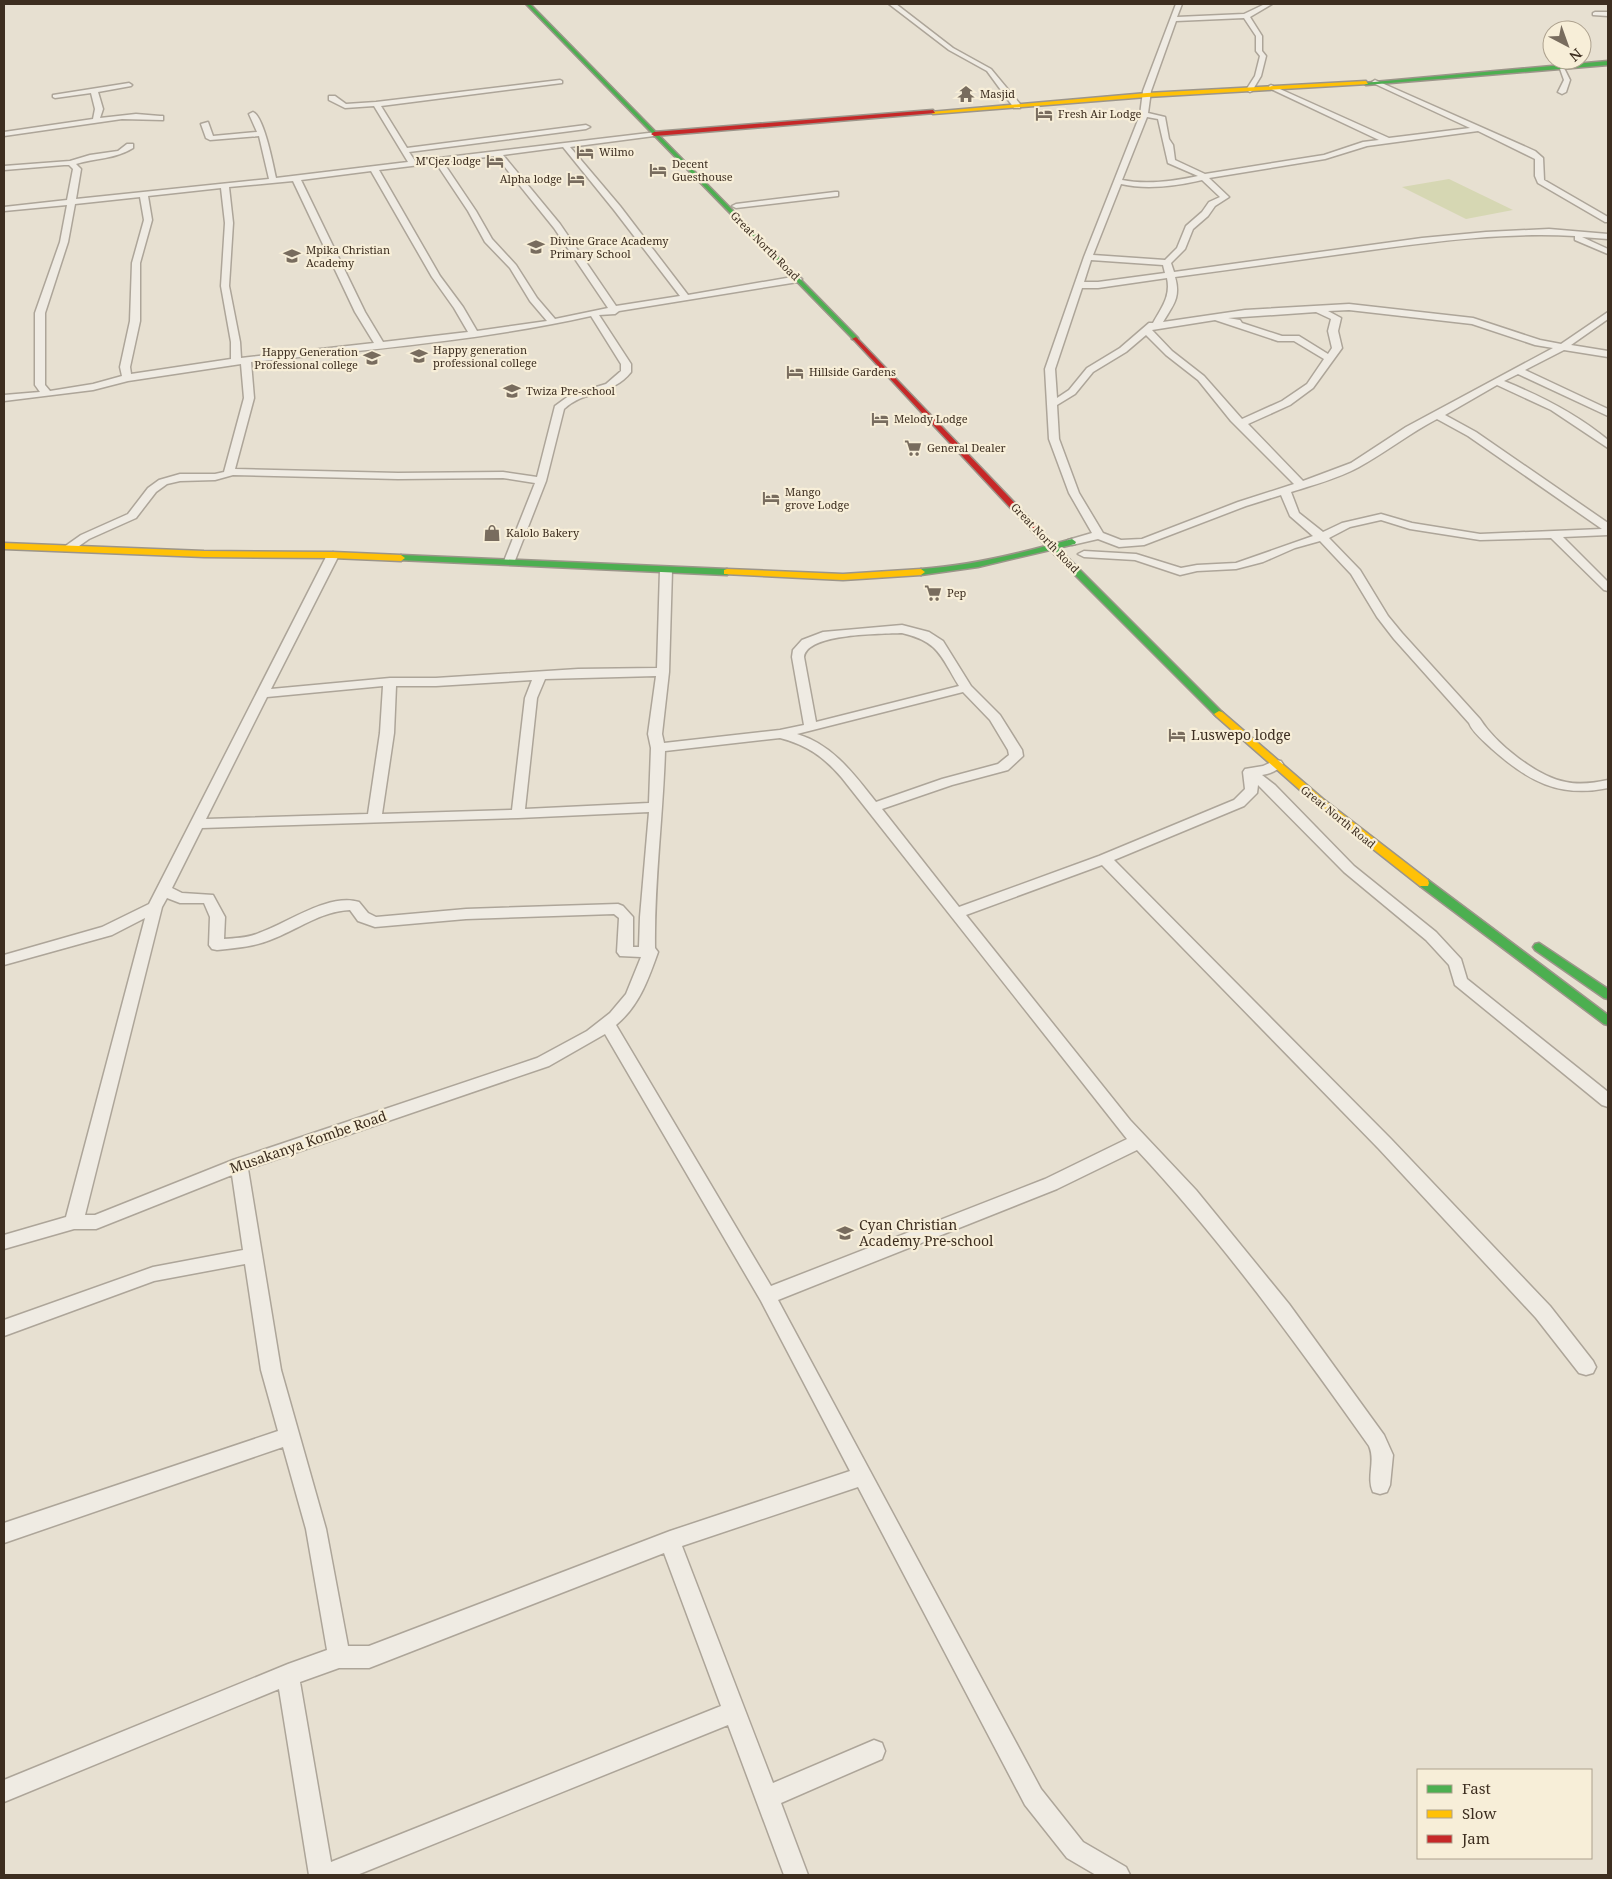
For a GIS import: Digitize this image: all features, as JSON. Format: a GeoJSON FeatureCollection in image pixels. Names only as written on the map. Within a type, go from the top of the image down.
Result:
{"type":"FeatureCollection","features":[{"type":"Feature","properties":{"kind":"main road","name":"Great North Road"},"geometry":{"type":"LineString","coordinates":[[528,4],[798,279],[1053,546],[1196,692],[1311,796],[1363,838],[1608,1021]]}},
{"type":"Feature","properties":{"kind":"main road","name":"Great North Road"},"geometry":{"type":"LineString","coordinates":[[540,4],[986,460]]}},
{"type":"Feature","properties":{"kind":"main road"},"geometry":{"type":"LineString","coordinates":[[1592,64],[1608,63]]}},
{"type":"Feature","properties":{"kind":"main road"},"geometry":{"type":"LineString","coordinates":[[654,134],[1147,95],[1375,82],[1542,69]]}},
{"type":"Feature","properties":{"kind":"main road","name":"Great North Road"},"geometry":{"type":"LineString","coordinates":[[1068,538],[1097,568]]}},
{"type":"Feature","properties":{"kind":"main road"},"geometry":{"type":"LineString","coordinates":[[4,546],[204,554],[333,554],[842,577],[905,575],[951,570],[999,561],[1053,546],[1068,538]]}},
{"type":"Feature","properties":{"kind":"main road"},"geometry":{"type":"LineString","coordinates":[[1527,939],[1608,995]]}},
{"type":"Feature","properties":{"kind":"street"},"geometry":{"type":"LineString","coordinates":[[892,4],[951,50],[990,70],[1017,106]]}},
{"type":"Feature","properties":{"kind":"street"},"geometry":{"type":"LineString","coordinates":[[1099,535],[1074,493],[1054,439],[1050,369],[1088,256],[1144,115],[1147,95],[1179,4]]}},
{"type":"Feature","properties":{"kind":"street"},"geometry":{"type":"LineString","coordinates":[[1174,19],[1246,16],[1269,4]]}},
{"type":"Feature","properties":{"kind":"street"},"geometry":{"type":"LineString","coordinates":[[1595,14],[1608,14]]}},
{"type":"Feature","properties":{"kind":"street"},"geometry":{"type":"LineString","coordinates":[[1246,16],[1260,36],[1262,43],[1259,51],[1263,56],[1258,76],[1250,90]]}},
{"type":"Feature","properties":{"kind":"street"},"geometry":{"type":"LineString","coordinates":[[1562,70],[1567,80],[1562,92]]}},
{"type":"Feature","properties":{"kind":"street"},"geometry":{"type":"LineString","coordinates":[[332,98],[345,106],[376,104],[560,82]]}},
{"type":"Feature","properties":{"kind":"street"},"geometry":{"type":"LineString","coordinates":[[1375,82],[1532,153],[1539,158],[1541,180],[1608,220]]}},
{"type":"Feature","properties":{"kind":"street"},"geometry":{"type":"LineString","coordinates":[[56,96],[129,85]]}},
{"type":"Feature","properties":{"kind":"street"},"geometry":{"type":"LineString","coordinates":[[1271,87],[1388,141]]}},
{"type":"Feature","properties":{"kind":"street"},"geometry":{"type":"LineString","coordinates":[[94,91],[99,109],[96,121]]}},
{"type":"Feature","properties":{"kind":"street"},"geometry":{"type":"LineString","coordinates":[[376,104],[413,164]]}},
{"type":"Feature","properties":{"kind":"street"},"geometry":{"type":"LineString","coordinates":[[253,114],[262,134],[273,181]]}},
{"type":"Feature","properties":{"kind":"street"},"geometry":{"type":"LineString","coordinates":[[1144,115],[1161,117],[1166,135],[1165,139],[1169,145],[1171,161],[1194,171],[1226,197],[1212,204],[1205,214],[1189,228],[1181,249],[1167,263]]}},
{"type":"Feature","properties":{"kind":"street"},"geometry":{"type":"LineString","coordinates":[[4,134],[136,116],[160,118]]}},
{"type":"Feature","properties":{"kind":"street"},"geometry":{"type":"LineString","coordinates":[[205,124],[210,138],[262,134]]}},
{"type":"Feature","properties":{"kind":"street"},"geometry":{"type":"LineString","coordinates":[[405,150],[586,127]]}},
{"type":"Feature","properties":{"kind":"street"},"geometry":{"type":"LineString","coordinates":[[1117,181],[1130,184],[1170,184],[1315,158],[1366,144],[1481,129]]}},
{"type":"Feature","properties":{"kind":"street"},"geometry":{"type":"LineString","coordinates":[[4,208],[71,203],[273,181],[500,155],[654,134]]}},
{"type":"Feature","properties":{"kind":"street"},"geometry":{"type":"LineString","coordinates":[[4,168],[71,163],[90,157],[120,152],[130,146]]}},
{"type":"Feature","properties":{"kind":"street"},"geometry":{"type":"LineString","coordinates":[[566,146],[686,298]]}},
{"type":"Feature","properties":{"kind":"street"},"geometry":{"type":"LineString","coordinates":[[500,155],[558,226],[615,311]]}},
{"type":"Feature","properties":{"kind":"street"},"geometry":{"type":"LineString","coordinates":[[438,162],[472,211],[488,240],[516,272],[533,299],[553,322]]}},
{"type":"Feature","properties":{"kind":"street"},"geometry":{"type":"LineString","coordinates":[[47,394],[40,384],[40,313],[64,242],[77,169],[71,163]]}},
{"type":"Feature","properties":{"kind":"street"},"geometry":{"type":"LineString","coordinates":[[374,169],[436,277],[458,307],[474,334]]}},
{"type":"Feature","properties":{"kind":"street"},"geometry":{"type":"LineString","coordinates":[[296,178],[360,312],[380,345]]}},
{"type":"Feature","properties":{"kind":"street"},"geometry":{"type":"LineString","coordinates":[[225,186],[229,204],[230,227],[225,288],[227,307],[249,398],[229,472],[232,472]]}},
{"type":"Feature","properties":{"kind":"street"},"geometry":{"type":"LineString","coordinates":[[127,378],[125,372],[135,321],[136,262],[148,220],[144,194]]}},
{"type":"Feature","properties":{"kind":"street"},"geometry":{"type":"LineString","coordinates":[[736,206],[835,194]]}},
{"type":"Feature","properties":{"kind":"street"},"geometry":{"type":"LineString","coordinates":[[1079,285],[1098,285],[1236,268],[1422,241],[1486,235],[1568,233],[1608,236]]}},
{"type":"Feature","properties":{"kind":"street"},"geometry":{"type":"LineString","coordinates":[[1568,233],[1608,252]]}},
{"type":"Feature","properties":{"kind":"street"},"geometry":{"type":"LineString","coordinates":[[1088,256],[1167,263]]}},
{"type":"Feature","properties":{"kind":"street"},"geometry":{"type":"LineString","coordinates":[[1053,402],[1062,399],[1072,392],[1096,365],[1124,350],[1151,328],[1174,292],[1167,263]]}},
{"type":"Feature","properties":{"kind":"street"},"geometry":{"type":"LineString","coordinates":[[4,398],[93,387],[127,378],[241,361],[474,334],[798,279]]}},
{"type":"Feature","properties":{"kind":"street"},"geometry":{"type":"LineString","coordinates":[[1151,328],[1245,313],[1319,310],[1339,306],[1473,321],[1538,343],[1608,354]]}},
{"type":"Feature","properties":{"kind":"street"},"geometry":{"type":"LineString","coordinates":[[1242,423],[1286,403],[1316,381],[1336,348],[1332,331],[1336,318],[1319,310]]}},
{"type":"Feature","properties":{"kind":"street"},"geometry":{"type":"LineString","coordinates":[[510,561],[541,481],[559,408],[564,402],[576,396],[606,388],[618,382],[626,372],[626,364],[593,313]]}},
{"type":"Feature","properties":{"kind":"street"},"geometry":{"type":"LineString","coordinates":[[1068,538],[1099,535],[1119,544],[1144,542],[1242,504],[1302,486],[1355,465],[1410,429],[1562,347],[1608,315]]}},
{"type":"Feature","properties":{"kind":"street"},"geometry":{"type":"LineString","coordinates":[[1198,320],[1237,322],[1237,325],[1261,331],[1281,339],[1296,338],[1330,359]]}},
{"type":"Feature","properties":{"kind":"street"},"geometry":{"type":"LineString","coordinates":[[1151,328],[1169,353],[1201,378],[1235,419],[1242,423],[1302,486]]}},
{"type":"Feature","properties":{"kind":"street"},"geometry":{"type":"LineString","coordinates":[[1518,370],[1608,412]]}},
{"type":"Feature","properties":{"kind":"street"},"geometry":{"type":"LineString","coordinates":[[1496,381],[1554,408],[1592,430],[1608,445]]}},
{"type":"Feature","properties":{"kind":"street"},"geometry":{"type":"LineString","coordinates":[[1437,415],[1472,434],[1608,528]]}},
{"type":"Feature","properties":{"kind":"street"},"geometry":{"type":"LineString","coordinates":[[68,550],[85,537],[132,516],[136,513],[151,489],[162,482],[178,478],[220,477],[232,472],[398,476],[503,475],[541,481]]}},
{"type":"Feature","properties":{"kind":"street"},"geometry":{"type":"LineString","coordinates":[[1285,491],[1294,514],[1322,538],[1356,572],[1383,617],[1398,636],[1475,722],[1477,727],[1506,755],[1528,770],[1565,786],[1577,788],[1608,784]]}},
{"type":"Feature","properties":{"kind":"street"},"geometry":{"type":"LineString","coordinates":[[1084,554],[1136,557],[1180,572],[1197,568],[1246,564],[1291,546],[1322,538],[1346,526],[1381,517],[1416,528],[1480,537],[1528,534],[1556,536],[1608,532]]}},
{"type":"Feature","properties":{"kind":"street"},"geometry":{"type":"LineString","coordinates":[[1556,536],[1608,588]]}},
{"type":"Feature","properties":{"kind":"street"},"geometry":{"type":"LineString","coordinates":[[74,1222],[155,907],[333,554]]}},
{"type":"Feature","properties":{"kind":"street"},"geometry":{"type":"LineString","coordinates":[[650,952],[647,951],[647,917],[656,807],[658,748],[655,734],[663,672],[666,570]]}},
{"type":"Feature","properties":{"kind":"street"},"geometry":{"type":"LineString","coordinates":[[811,726],[798,657],[799,650],[806,643],[824,636],[902,629],[925,635],[939,644],[966,688],[995,718],[1015,750],[1016,756],[1003,767],[947,782],[872,808]]}},
{"type":"Feature","properties":{"kind":"street"},"geometry":{"type":"LineString","coordinates":[[262,694],[390,682],[436,682],[663,672]]}},
{"type":"Feature","properties":{"kind":"street"},"geometry":{"type":"LineString","coordinates":[[518,814],[531,698],[540,676]]}},
{"type":"Feature","properties":{"kind":"street"},"geometry":{"type":"LineString","coordinates":[[374,819],[387,733],[390,682]]}},
{"type":"Feature","properties":{"kind":"street"},"geometry":{"type":"LineString","coordinates":[[658,748],[780,734],[966,688]]}},
{"type":"Feature","properties":{"kind":"street"},"geometry":{"type":"LineString","coordinates":[[780,734],[798,738],[826,752],[847,775],[1139,1142],[1190,1195],[1282,1309],[1378,1441],[1382,1454],[1380,1484]]}},
{"type":"Feature","properties":{"kind":"street"},"geometry":{"type":"LineString","coordinates":[[1250,772],[1266,770],[1276,764]]}},
{"type":"Feature","properties":{"kind":"street"},"geometry":{"type":"LineString","coordinates":[[957,914],[1104,860],[1239,804],[1252,790],[1250,772]]}},
{"type":"Feature","properties":{"kind":"street"},"geometry":{"type":"LineString","coordinates":[[1250,772],[1270,788],[1349,869],[1431,936],[1456,963],[1460,982],[1608,1101]]}},
{"type":"Feature","properties":{"kind":"street"},"geometry":{"type":"LineString","coordinates":[[197,824],[518,814],[656,807]]}},
{"type":"Feature","properties":{"kind":"street"},"geometry":{"type":"LineString","coordinates":[[1104,860],[1385,1144],[1543,1312],[1586,1367]]}},
{"type":"Feature","properties":{"kind":"street"},"geometry":{"type":"LineString","coordinates":[[163,890],[180,898],[208,898],[218,912],[217,945],[253,940],[296,924],[313,914],[324,912],[334,906],[348,904],[354,905],[364,917],[376,922],[466,914],[588,908],[618,909],[626,916],[625,952],[650,952]]}},
{"type":"Feature","properties":{"kind":"street"},"geometry":{"type":"LineString","coordinates":[[4,960],[107,930],[155,907]]}},
{"type":"Feature","properties":{"kind":"street","name":"Musakanya Kombe Road"},"geometry":{"type":"LineString","coordinates":[[4,1242],[74,1222],[96,1222],[240,1165],[543,1062],[576,1045],[606,1024],[632,997],[650,952]]}},
{"type":"Feature","properties":{"kind":"street"},"geometry":{"type":"LineString","coordinates":[[606,1024],[767,1296],[1033,1797],[1075,1850],[1118,1875]]}},
{"type":"Feature","properties":{"kind":"street"},"geometry":{"type":"LineString","coordinates":[[767,1296],[1051,1184],[1139,1142]]}},
{"type":"Feature","properties":{"kind":"street"},"geometry":{"type":"LineString","coordinates":[[240,1165],[248,1233],[254,1256],[271,1370],[316,1529],[339,1657]]}},
{"type":"Feature","properties":{"kind":"street"},"geometry":{"type":"LineString","coordinates":[[4,1328],[153,1274],[178,1268],[204,1266],[254,1256]]}},
{"type":"Feature","properties":{"kind":"street"},"geometry":{"type":"LineString","coordinates":[[4,1533],[290,1436]]}},
{"type":"Feature","properties":{"kind":"street"},"geometry":{"type":"LineString","coordinates":[[4,1791],[288,1675],[339,1657],[369,1657],[670,1541],[863,1476]]}},
{"type":"Feature","properties":{"kind":"street"},"geometry":{"type":"LineString","coordinates":[[670,1541],[796,1875]]}},
{"type":"Feature","properties":{"kind":"street"},"geometry":{"type":"LineString","coordinates":[[288,1675],[321,1875]]}},
{"type":"Feature","properties":{"kind":"street"},"geometry":{"type":"LineString","coordinates":[[328,1875],[733,1712]]}},
{"type":"Feature","properties":{"kind":"street"},"geometry":{"type":"LineString","coordinates":[[766,1798],[874,1752]]}},
{"type":"Feature","properties":{"kind":"green space"},"geometry":{"type":"Polygon","coordinates":[[[1449,179],[1513,210],[1466,219],[1402,187],[1449,179]]]}},
{"type":"Feature","properties":{"kind":"traffic: fast"},"geometry":{"type":"LineString","coordinates":[[528,4],[856,339]]}},
{"type":"Feature","properties":{"kind":"traffic: fast"},"geometry":{"type":"LineString","coordinates":[[1366,83],[1608,63]]}},
{"type":"Feature","properties":{"kind":"traffic: fast"},"geometry":{"type":"LineString","coordinates":[[921,572],[978,565],[1072,542]]}},
{"type":"Feature","properties":{"kind":"traffic: fast"},"geometry":{"type":"LineString","coordinates":[[1049,544],[1219,714]]}},
{"type":"Feature","properties":{"kind":"traffic: fast"},"geometry":{"type":"LineString","coordinates":[[401,558],[727,572]]}},
{"type":"Feature","properties":{"kind":"traffic: fast"},"geometry":{"type":"LineString","coordinates":[[1424,883],[1608,1021]]}},
{"type":"Feature","properties":{"kind":"traffic: fast"},"geometry":{"type":"LineString","coordinates":[[1539,947],[1608,995]]}},
{"type":"Feature","properties":{"kind":"traffic: slow"},"geometry":{"type":"LineString","coordinates":[[933,112],[1147,95],[1366,83]]}},
{"type":"Feature","properties":{"kind":"traffic: slow"},"geometry":{"type":"LineString","coordinates":[[4,546],[204,554],[333,555],[401,558]]}},
{"type":"Feature","properties":{"kind":"traffic: slow"},"geometry":{"type":"LineString","coordinates":[[727,572],[843,577],[921,572]]}},
{"type":"Feature","properties":{"kind":"traffic: slow"},"geometry":{"type":"LineString","coordinates":[[1219,714],[1268,759],[1371,843],[1424,883]]}},
{"type":"Feature","properties":{"kind":"traffic: jam"},"geometry":{"type":"LineString","coordinates":[[654,134],[933,112]]}},
{"type":"Feature","properties":{"kind":"traffic: jam"},"geometry":{"type":"LineString","coordinates":[[856,339],[1049,544]]}},
{"type":"Feature","properties":{"kind":"place","name":"Masjid"},"geometry":{"type":"Point","coordinates":[966,94]}},
{"type":"Feature","properties":{"kind":"place","name":"Fresh Air Lodge"},"geometry":{"type":"Point","coordinates":[1044,114]}},
{"type":"Feature","properties":{"kind":"place","name":"Wilmo"},"geometry":{"type":"Point","coordinates":[585,152]}},
{"type":"Feature","properties":{"kind":"place","name":"M'Cjez lodge"},"geometry":{"type":"Point","coordinates":[495,161]}},
{"type":"Feature","properties":{"kind":"place","name":"Decent Guesthouse"},"geometry":{"type":"Point","coordinates":[658,170]}},
{"type":"Feature","properties":{"kind":"place","name":"Alpha lodge"},"geometry":{"type":"Point","coordinates":[576,179]}},
{"type":"Feature","properties":{"kind":"place","name":"Divine Grace Academy Primary School"},"geometry":{"type":"Point","coordinates":[536,247]}},
{"type":"Feature","properties":{"kind":"place","name":"Mpika Christian Academy"},"geometry":{"type":"Point","coordinates":[292,256]}},
{"type":"Feature","properties":{"kind":"place","name":"Happy generation professional college"},"geometry":{"type":"Point","coordinates":[419,356]}},
{"type":"Feature","properties":{"kind":"place","name":"Happy Generation Professional college"},"geometry":{"type":"Point","coordinates":[372,358]}},
{"type":"Feature","properties":{"kind":"place","name":"Hillside Gardens"},"geometry":{"type":"Point","coordinates":[795,372]}},
{"type":"Feature","properties":{"kind":"place","name":"Twiza Pre-school"},"geometry":{"type":"Point","coordinates":[512,391]}},
{"type":"Feature","properties":{"kind":"place","name":"Melody Lodge"},"geometry":{"type":"Point","coordinates":[880,419]}},
{"type":"Feature","properties":{"kind":"place","name":"General Dealer"},"geometry":{"type":"Point","coordinates":[913,448]}},
{"type":"Feature","properties":{"kind":"place","name":"Mango grove Lodge"},"geometry":{"type":"Point","coordinates":[771,498]}},
{"type":"Feature","properties":{"kind":"place","name":"Kalolo Bakery"},"geometry":{"type":"Point","coordinates":[492,533]}},
{"type":"Feature","properties":{"kind":"place","name":"Pep"},"geometry":{"type":"Point","coordinates":[933,593]}},
{"type":"Feature","properties":{"kind":"place","name":"Luswepo lodge"},"geometry":{"type":"Point","coordinates":[1177,735]}},
{"type":"Feature","properties":{"kind":"place","name":"Cyan Christian Academy Pre-school"},"geometry":{"type":"Point","coordinates":[845,1233]}}]}
